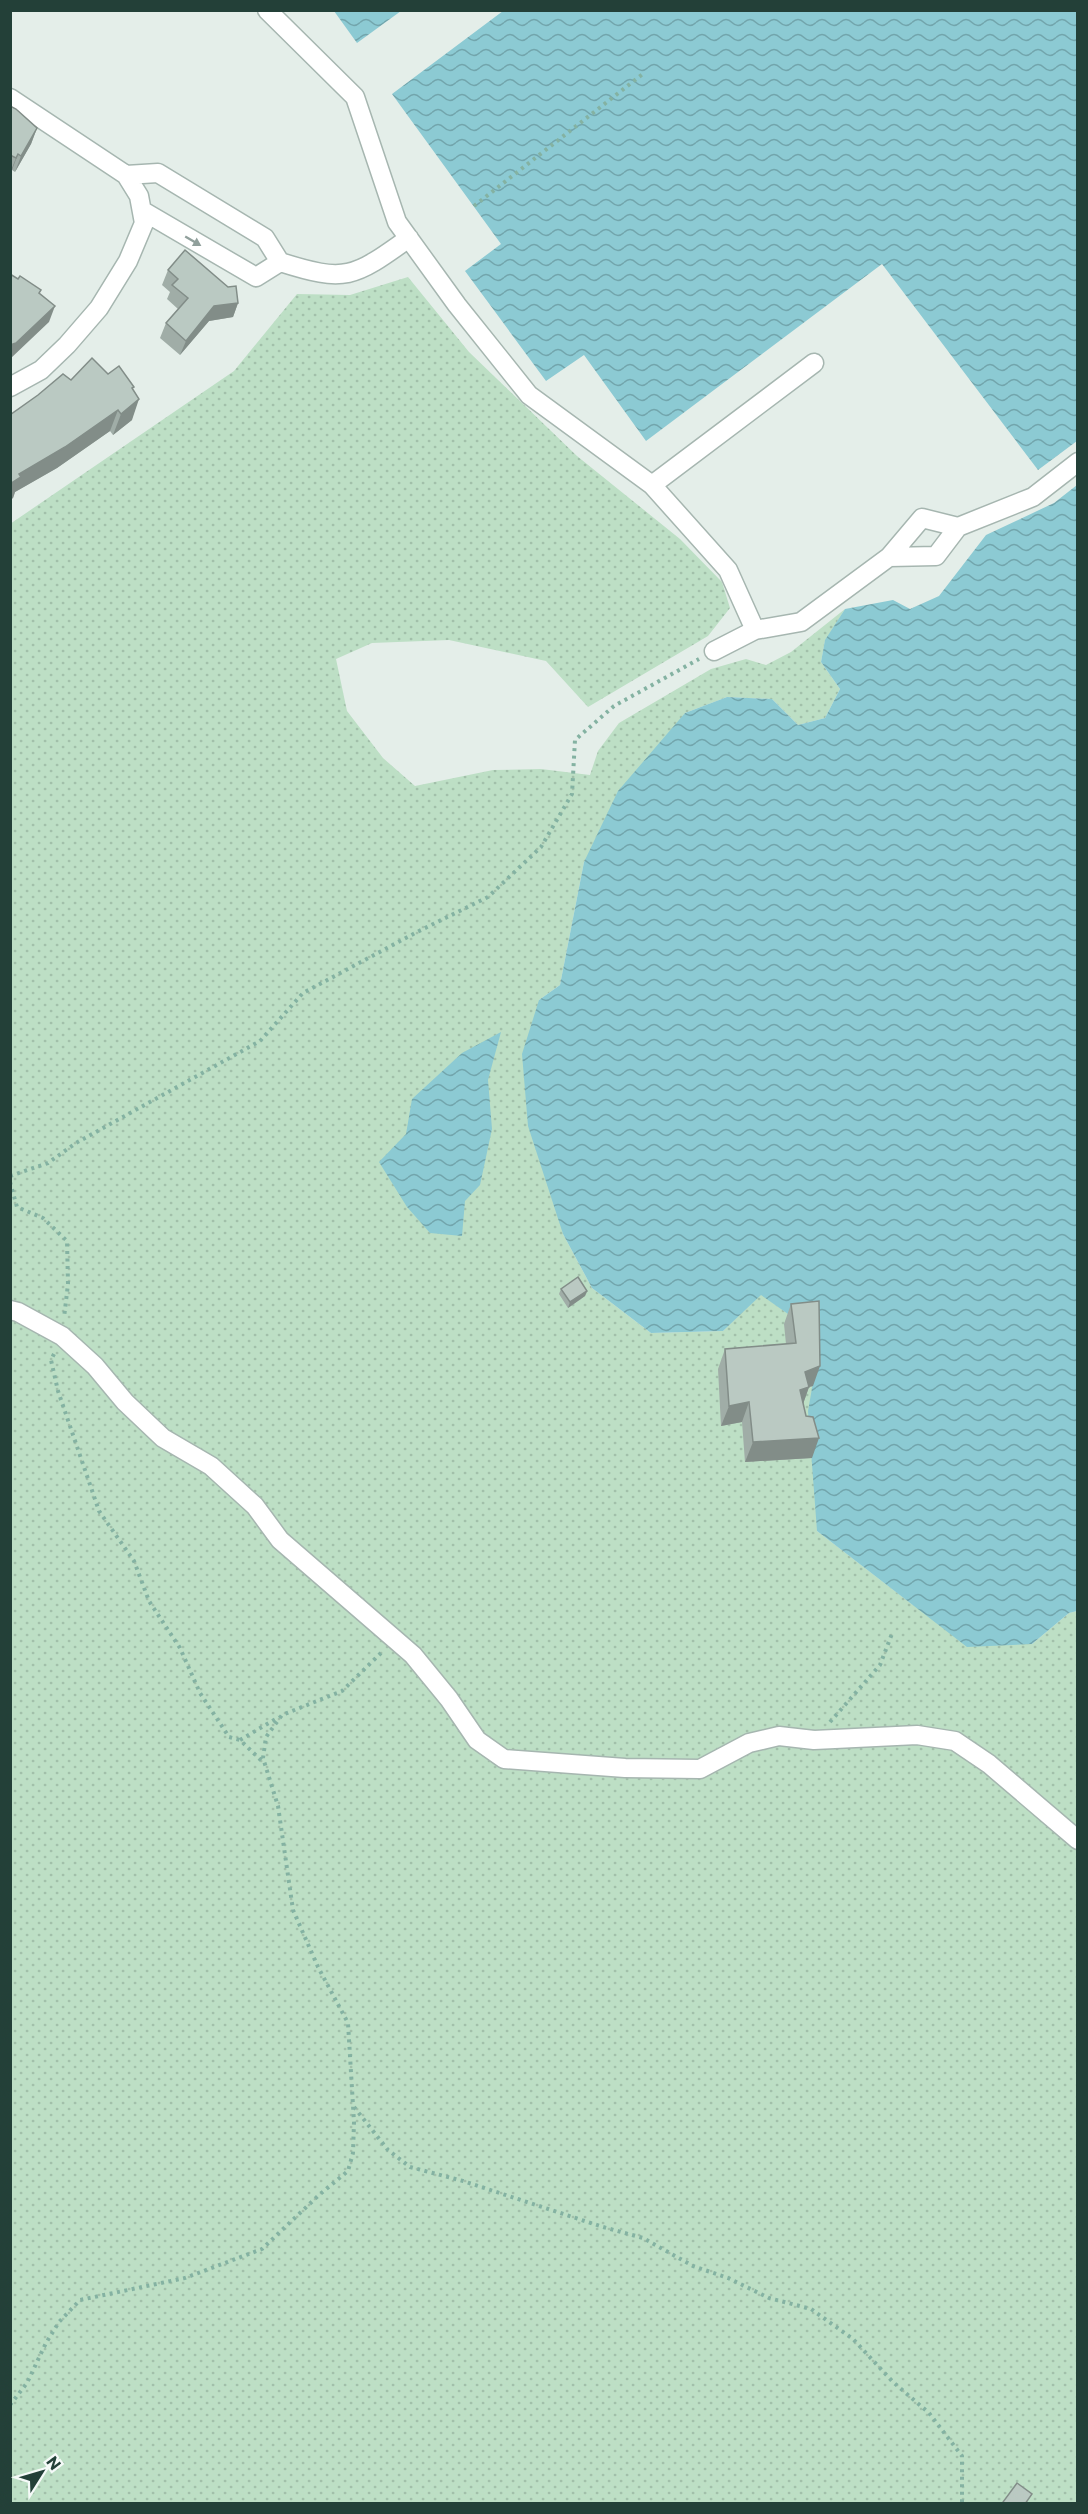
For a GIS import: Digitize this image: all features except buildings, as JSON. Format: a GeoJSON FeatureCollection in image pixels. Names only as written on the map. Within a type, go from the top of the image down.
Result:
{"type":"FeatureCollection","features":[{"type":"Feature","properties":{"kind":"street"},"geometry":{"type":"LineString","coordinates":[[267,10],[355,97],[397,222],[457,305],[529,395],[652,485],[728,570],[755,630]]}},
{"type":"Feature","properties":{"kind":"street"},"geometry":{"type":"LineString","coordinates":[[10,98],[126,175],[139,196],[144,223],[128,261],[99,308],[67,345],[41,370],[10,387]]}},
{"type":"Feature","properties":{"kind":"street"},"geometry":{"type":"LineString","coordinates":[[126,175],[158,173],[265,238],[280,262],[317,274],[340,275],[355,272],[373,264],[409,238]]}},
{"type":"Feature","properties":{"kind":"street"},"geometry":{"type":"LineString","coordinates":[[143,211],[256,277],[280,262]]}},
{"type":"Feature","properties":{"kind":"street"},"geometry":{"type":"LineString","coordinates":[[652,485],[814,363]]}},
{"type":"Feature","properties":{"kind":"street"},"geometry":{"type":"LineString","coordinates":[[889,557],[936,556],[958,527],[1033,497],[1077,462]]}},
{"type":"Feature","properties":{"kind":"street"},"geometry":{"type":"LineString","coordinates":[[714,651],[755,630],[801,622],[889,557],[922,518],[958,527]]}},
{"type":"Feature","properties":{"kind":"street"},"geometry":{"type":"LineString","coordinates":[[10,1310],[62,1336],[95,1366],[124,1402],[163,1438],[211,1466],[255,1506],[280,1540],[413,1655],[449,1699],[477,1740],[504,1759],[625,1768],[700,1769],[749,1743],[779,1736],[814,1740],[917,1735],[955,1741],[988,1764],[1077,1840]]}},
{"type":"Feature","properties":{"kind":"path"},"geometry":{"type":"LineString","coordinates":[[474,206],[644,73]]}},
{"type":"Feature","properties":{"kind":"path"},"geometry":{"type":"LineString","coordinates":[[10,1176],[48,1163],[76,1143],[260,1041],[303,993],[488,897],[541,847],[572,794],[574,740],[614,706],[714,651]]}},
{"type":"Feature","properties":{"kind":"path"},"geometry":{"type":"LineString","coordinates":[[10,1182],[17,1207],[43,1218],[67,1241],[68,1284],[62,1336],[51,1360],[55,1381],[99,1511],[134,1560],[149,1601],[180,1648],[200,1693],[229,1737],[240,1740],[265,1764]]}},
{"type":"Feature","properties":{"kind":"path"},"geometry":{"type":"LineString","coordinates":[[814,1740],[880,1665],[893,1632]]}},
{"type":"Feature","properties":{"kind":"path"},"geometry":{"type":"LineString","coordinates":[[240,1740],[282,1715],[342,1691],[371,1665],[394,1639]]}},
{"type":"Feature","properties":{"kind":"path"},"geometry":{"type":"LineString","coordinates":[[10,2406],[27,2383],[51,2336],[80,2300],[185,2278],[262,2249],[348,2171],[353,2154],[353,2107],[348,2023],[318,1967],[293,1910],[278,1806],[263,1758],[266,1737],[282,1715]]}},
{"type":"Feature","properties":{"kind":"path"},"geometry":{"type":"LineString","coordinates":[[353,2107],[388,2150],[410,2167],[463,2181],[643,2238],[693,2266],[729,2278],[769,2298],[811,2309],[852,2339],[893,2382],[929,2413],[956,2447],[962,2456],[962,2504]]}},
{"type":"Feature","properties":{"kind":"green space"},"geometry":{"type":"Polygon","coordinates":[[[408,277],[469,352],[577,456],[680,539],[722,582],[730,608],[708,636],[588,707],[546,661],[449,640],[372,643],[336,659],[347,711],[383,758],[415,786],[493,770],[541,769],[590,775],[598,751],[619,723],[711,669],[746,659],[766,665],[791,652],[845,609],[825,641],[821,662],[840,689],[825,718],[798,725],[772,699],[727,697],[685,713],[584,862],[560,985],[539,1000],[563,1234],[592,1288],[651,1333],[723,1331],[761,1294],[798,1321],[816,1371],[817,1531],[913,1605],[1032,1644],[1069,1613],[1077,1611],[1077,2503],[11,2503],[10,524],[234,371],[297,294],[350,295],[408,277]]]}},
{"type":"Feature","properties":{"kind":"water"},"geometry":{"type":"Polygon","coordinates":[[[334,11],[401,11],[357,43],[334,11]]]}},
{"type":"Feature","properties":{"kind":"water"},"geometry":{"type":"Polygon","coordinates":[[[503,11],[1077,11],[1077,441],[1038,470],[882,264],[646,441],[584,355],[546,381],[465,271],[501,244],[392,94],[503,11]]]}},
{"type":"Feature","properties":{"kind":"water"},"geometry":{"type":"Polygon","coordinates":[[[1077,485],[1077,1611],[1069,1613],[1032,1644],[967,1647],[817,1531],[808,1411],[815,1371],[798,1321],[761,1295],[723,1331],[651,1333],[592,1288],[563,1234],[528,1126],[522,1054],[539,1000],[560,985],[584,862],[618,791],[685,713],[727,697],[772,699],[798,725],[825,718],[840,689],[821,662],[825,640],[845,609],[893,600],[910,609],[939,596],[986,535],[1054,503],[1077,485]]]}},
{"type":"Feature","properties":{"kind":"water"},"geometry":{"type":"Polygon","coordinates":[[[501,1032],[488,1080],[492,1129],[480,1185],[465,1201],[462,1236],[430,1233],[407,1207],[379,1162],[406,1134],[412,1099],[462,1053],[501,1032]]]}}]}
